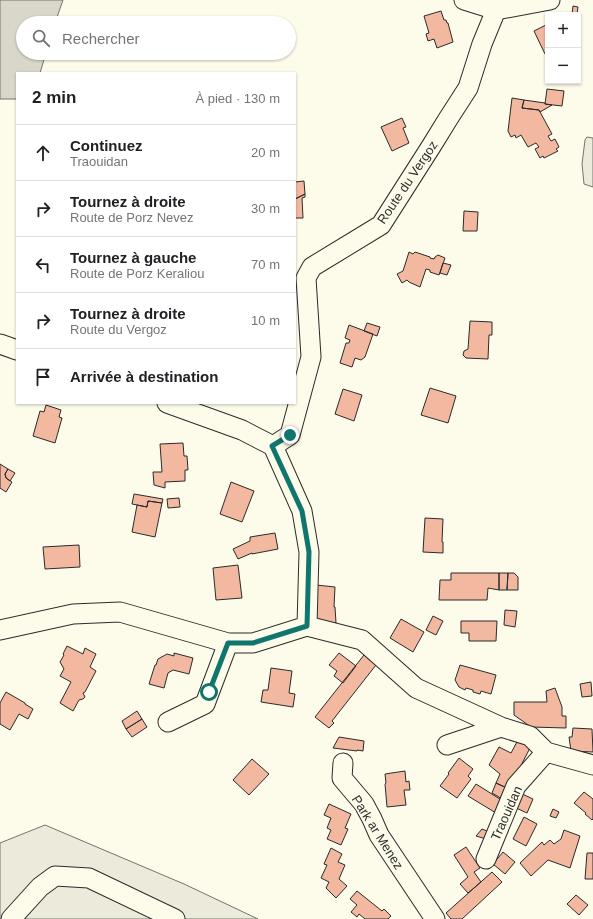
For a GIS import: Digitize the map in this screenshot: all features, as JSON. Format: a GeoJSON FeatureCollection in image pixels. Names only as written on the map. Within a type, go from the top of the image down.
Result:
{"type":"FeatureCollection","features":[{"type":"Feature","properties":{"kind":"street"},"geometry":{"type":"LineString","coordinates":[[464,0],[496,10],[550,0]]}},
{"type":"Feature","properties":{"kind":"street","name":"Route du Vergoz"},"geometry":{"type":"LineString","coordinates":[[272,446],[290,435],[311,357],[306,278],[309,272],[312,267],[381,225],[468,88],[482,44],[496,10]]}},
{"type":"Feature","properties":{"kind":"street"},"geometry":{"type":"LineString","coordinates":[[0,344],[16,350]]}},
{"type":"Feature","properties":{"kind":"street"},"geometry":{"type":"LineString","coordinates":[[170,404],[242,430],[272,446],[302,511],[309,552],[307,626]]}},
{"type":"Feature","properties":{"kind":"street"},"geometry":{"type":"LineString","coordinates":[[0,630],[73,614],[120,612],[228,643],[253,643],[307,626],[362,640],[416,688],[501,727],[530,736],[546,752],[593,765]]}},
{"type":"Feature","properties":{"kind":"street"},"geometry":{"type":"LineString","coordinates":[[168,722],[205,704],[228,643]]}},
{"type":"Feature","properties":{"kind":"street"},"geometry":{"type":"LineString","coordinates":[[447,745],[501,727]]}},
{"type":"Feature","properties":{"kind":"street","name":"Traouidan"},"geometry":{"type":"LineString","coordinates":[[486,859],[516,786],[546,752]]}},
{"type":"Feature","properties":{"kind":"street","name":"Park ar Menez"},"geometry":{"type":"LineString","coordinates":[[343,763],[342,778],[364,804],[379,835],[435,919]]}},
{"type":"Feature","properties":{"kind":"street"},"geometry":{"type":"LineString","coordinates":[[11,919],[40,887],[55,876],[88,878],[175,919]]}},
{"type":"Feature","properties":{"kind":"shaded area"},"geometry":{"type":"Polygon","coordinates":[[[0,0],[63,0],[57,16],[16,16],[16,60],[44,60],[40,72],[16,72],[16,99],[0,99],[0,0]]]}},
{"type":"Feature","properties":{"kind":"shaded area"},"geometry":{"type":"Polygon","coordinates":[[[587,137],[593,138],[593,187],[584,184],[582,164],[585,140],[587,137]]]}},
{"type":"Feature","properties":{"kind":"shaded area"},"geometry":{"type":"Polygon","coordinates":[[[45,825],[184,884],[258,919],[0,919],[0,843],[45,825]]]}},
{"type":"Feature","properties":{"kind":"building"},"geometry":{"type":"Polygon","coordinates":[[[573,6],[578,7],[577,12],[572,12],[573,6]]]}},
{"type":"Feature","properties":{"kind":"building"},"geometry":{"type":"Polygon","coordinates":[[[441,11],[444,20],[448,23],[453,42],[437,48],[434,39],[428,41],[426,34],[429,33],[424,16],[441,11]]]}},
{"type":"Feature","properties":{"kind":"building"},"geometry":{"type":"Polygon","coordinates":[[[545,26],[545,54],[534,31],[545,26]]]}},
{"type":"Feature","properties":{"kind":"building"},"geometry":{"type":"Polygon","coordinates":[[[547,89],[564,91],[562,106],[545,104],[547,89]]]}},
{"type":"Feature","properties":{"kind":"building"},"geometry":{"type":"Polygon","coordinates":[[[512,98],[524,100],[522,108],[539,110],[552,134],[548,136],[551,141],[555,139],[559,147],[556,149],[558,151],[544,158],[543,156],[540,158],[535,149],[539,147],[536,143],[528,147],[521,135],[516,138],[515,135],[511,137],[508,131],[512,98]]]}},
{"type":"Feature","properties":{"kind":"building"},"geometry":{"type":"Polygon","coordinates":[[[524,100],[552,105],[540,112],[539,110],[522,108],[524,100]]]}},
{"type":"Feature","properties":{"kind":"building"},"geometry":{"type":"Polygon","coordinates":[[[402,118],[406,127],[403,128],[409,143],[392,151],[381,127],[402,118]]]}},
{"type":"Feature","properties":{"kind":"building"},"geometry":{"type":"Polygon","coordinates":[[[304,181],[305,194],[296,198],[296,182],[304,181]]]}},
{"type":"Feature","properties":{"kind":"building"},"geometry":{"type":"Polygon","coordinates":[[[305,194],[305,197],[302,198],[303,218],[296,218],[296,198],[305,194]]]}},
{"type":"Feature","properties":{"kind":"building"},"geometry":{"type":"Polygon","coordinates":[[[464,211],[478,212],[477,231],[463,231],[464,211]]]}},
{"type":"Feature","properties":{"kind":"building"},"geometry":{"type":"Polygon","coordinates":[[[409,252],[413,254],[415,252],[434,259],[438,255],[445,258],[439,275],[426,269],[420,287],[407,280],[402,283],[397,274],[403,271],[409,252]]]}},
{"type":"Feature","properties":{"kind":"building"},"geometry":{"type":"Polygon","coordinates":[[[443,263],[451,265],[447,275],[440,273],[443,263]]]}},
{"type":"Feature","properties":{"kind":"building"},"geometry":{"type":"Polygon","coordinates":[[[470,321],[492,322],[492,335],[489,335],[488,359],[466,358],[463,355],[464,351],[468,349],[470,321]]]}},
{"type":"Feature","properties":{"kind":"building"},"geometry":{"type":"Polygon","coordinates":[[[367,323],[380,327],[377,336],[364,331],[367,323]]]}},
{"type":"Feature","properties":{"kind":"building"},"geometry":{"type":"Polygon","coordinates":[[[349,325],[373,334],[365,357],[361,360],[355,358],[352,367],[340,363],[346,343],[349,343],[350,340],[345,338],[349,325]]]}},
{"type":"Feature","properties":{"kind":"building"},"geometry":{"type":"Polygon","coordinates":[[[430,388],[456,396],[448,423],[421,415],[430,388]]]}},
{"type":"Feature","properties":{"kind":"building"},"geometry":{"type":"Polygon","coordinates":[[[343,389],[362,395],[354,421],[335,414],[343,389]]]}},
{"type":"Feature","properties":{"kind":"building"},"geometry":{"type":"Polygon","coordinates":[[[46,405],[61,410],[59,417],[62,418],[55,443],[33,436],[40,411],[44,412],[46,405]]]}},
{"type":"Feature","properties":{"kind":"building"},"geometry":{"type":"Polygon","coordinates":[[[183,443],[184,456],[187,456],[188,470],[185,470],[185,481],[165,482],[165,488],[154,485],[153,472],[162,472],[160,444],[183,443]]]}},
{"type":"Feature","properties":{"kind":"building"},"geometry":{"type":"Polygon","coordinates":[[[0,464],[8,469],[5,474],[6,478],[12,482],[6,492],[0,488],[0,464]]]}},
{"type":"Feature","properties":{"kind":"building"},"geometry":{"type":"Polygon","coordinates":[[[8,469],[15,473],[10,481],[6,478],[5,474],[8,469]]]}},
{"type":"Feature","properties":{"kind":"building"},"geometry":{"type":"Polygon","coordinates":[[[231,482],[254,491],[242,522],[220,514],[231,482]]]}},
{"type":"Feature","properties":{"kind":"building"},"geometry":{"type":"Polygon","coordinates":[[[134,494],[163,499],[162,503],[148,501],[147,507],[132,504],[134,494]]]}},
{"type":"Feature","properties":{"kind":"building"},"geometry":{"type":"Polygon","coordinates":[[[179,498],[180,507],[168,508],[167,499],[179,498]]]}},
{"type":"Feature","properties":{"kind":"building"},"geometry":{"type":"Polygon","coordinates":[[[148,501],[162,503],[155,537],[132,532],[137,505],[147,507],[148,501]]]}},
{"type":"Feature","properties":{"kind":"building"},"geometry":{"type":"Polygon","coordinates":[[[425,518],[443,519],[443,553],[423,552],[425,518]]]}},
{"type":"Feature","properties":{"kind":"building"},"geometry":{"type":"Polygon","coordinates":[[[275,533],[278,549],[252,553],[238,559],[233,549],[250,541],[250,537],[275,533]]]}},
{"type":"Feature","properties":{"kind":"building"},"geometry":{"type":"Polygon","coordinates":[[[79,545],[80,567],[45,569],[43,547],[79,545]]]}},
{"type":"Feature","properties":{"kind":"building"},"geometry":{"type":"Polygon","coordinates":[[[238,565],[242,598],[216,600],[213,568],[238,565]]]}},
{"type":"Feature","properties":{"kind":"building"},"geometry":{"type":"Polygon","coordinates":[[[451,573],[499,573],[499,590],[488,588],[487,600],[439,600],[440,580],[451,580],[451,573]]]}},
{"type":"Feature","properties":{"kind":"building"},"geometry":{"type":"Polygon","coordinates":[[[499,573],[508,573],[507,590],[499,590],[499,573]]]}},
{"type":"Feature","properties":{"kind":"building"},"geometry":{"type":"Polygon","coordinates":[[[508,573],[514,573],[518,577],[518,590],[507,590],[508,573]]]}},
{"type":"Feature","properties":{"kind":"building"},"geometry":{"type":"Polygon","coordinates":[[[316,585],[335,587],[334,607],[336,623],[315,621],[316,585]]]}},
{"type":"Feature","properties":{"kind":"building"},"geometry":{"type":"Polygon","coordinates":[[[505,610],[517,611],[515,627],[504,625],[505,610]]]}},
{"type":"Feature","properties":{"kind":"building"},"geometry":{"type":"Polygon","coordinates":[[[433,616],[443,621],[436,635],[426,630],[433,616]]]}},
{"type":"Feature","properties":{"kind":"building"},"geometry":{"type":"Polygon","coordinates":[[[401,619],[424,632],[413,652],[390,638],[401,619]]]}},
{"type":"Feature","properties":{"kind":"building"},"geometry":{"type":"Polygon","coordinates":[[[461,621],[497,621],[496,641],[469,641],[469,633],[461,633],[461,621]]]}},
{"type":"Feature","properties":{"kind":"building"},"geometry":{"type":"Polygon","coordinates":[[[67,646],[83,654],[85,648],[96,654],[90,667],[96,671],[85,692],[83,693],[85,697],[79,700],[73,711],[60,703],[71,682],[60,676],[64,669],[60,662],[67,646]]]}},
{"type":"Feature","properties":{"kind":"building"},"geometry":{"type":"Polygon","coordinates":[[[174,653],[193,658],[189,674],[173,670],[168,673],[164,688],[149,684],[158,659],[167,654],[174,656],[174,653]]]}},
{"type":"Feature","properties":{"kind":"building"},"geometry":{"type":"Polygon","coordinates":[[[339,653],[356,666],[343,683],[334,676],[337,671],[329,665],[339,653]]]}},
{"type":"Feature","properties":{"kind":"building"},"geometry":{"type":"Polygon","coordinates":[[[364,655],[376,665],[332,721],[334,723],[329,728],[315,717],[364,655]]]}},
{"type":"Feature","properties":{"kind":"building"},"geometry":{"type":"Polygon","coordinates":[[[460,665],[496,675],[491,694],[481,691],[480,694],[473,692],[473,690],[466,688],[465,690],[459,687],[455,680],[460,665]]]}},
{"type":"Feature","properties":{"kind":"building"},"geometry":{"type":"Polygon","coordinates":[[[271,668],[292,671],[289,693],[295,694],[293,707],[261,702],[263,690],[268,690],[271,668]]]}},
{"type":"Feature","properties":{"kind":"building"},"geometry":{"type":"Polygon","coordinates":[[[591,682],[592,696],[582,697],[580,684],[591,682]]]}},
{"type":"Feature","properties":{"kind":"building"},"geometry":{"type":"Polygon","coordinates":[[[555,688],[562,707],[562,716],[566,716],[566,728],[531,727],[514,715],[514,702],[547,702],[546,691],[555,688]]]}},
{"type":"Feature","properties":{"kind":"building"},"geometry":{"type":"Polygon","coordinates":[[[6,692],[33,709],[28,719],[19,714],[10,730],[0,724],[0,703],[6,692]]]}},
{"type":"Feature","properties":{"kind":"building"},"geometry":{"type":"Polygon","coordinates":[[[137,711],[142,719],[126,729],[122,721],[137,711]]]}},
{"type":"Feature","properties":{"kind":"building"},"geometry":{"type":"Polygon","coordinates":[[[142,719],[147,727],[132,737],[126,729],[142,719]]]}},
{"type":"Feature","properties":{"kind":"building"},"geometry":{"type":"Polygon","coordinates":[[[573,728],[592,729],[593,752],[571,751],[569,737],[572,737],[573,728]]]}},
{"type":"Feature","properties":{"kind":"building"},"geometry":{"type":"Polygon","coordinates":[[[339,737],[364,741],[363,751],[333,748],[339,737]]]}},
{"type":"Feature","properties":{"kind":"building"},"geometry":{"type":"Polygon","coordinates":[[[518,740],[531,746],[509,789],[496,783],[500,774],[489,765],[499,747],[511,753],[518,740]]]}},
{"type":"Feature","properties":{"kind":"building"},"geometry":{"type":"Polygon","coordinates":[[[459,758],[473,769],[468,776],[471,779],[457,798],[440,786],[459,758]]]}},
{"type":"Feature","properties":{"kind":"building"},"geometry":{"type":"Polygon","coordinates":[[[252,759],[269,774],[249,795],[233,780],[252,759]]]}},
{"type":"Feature","properties":{"kind":"building"},"geometry":{"type":"Polygon","coordinates":[[[405,771],[406,782],[409,781],[410,790],[404,790],[406,805],[387,807],[385,774],[405,771]]]}},
{"type":"Feature","properties":{"kind":"building"},"geometry":{"type":"Polygon","coordinates":[[[496,783],[509,789],[504,800],[492,793],[496,783]]]}},
{"type":"Feature","properties":{"kind":"building"},"geometry":{"type":"Polygon","coordinates":[[[476,784],[503,801],[496,813],[468,796],[476,784]]]}},
{"type":"Feature","properties":{"kind":"building"},"geometry":{"type":"Polygon","coordinates":[[[584,792],[593,799],[592,820],[574,803],[584,792]]]}},
{"type":"Feature","properties":{"kind":"building"},"geometry":{"type":"Polygon","coordinates":[[[520,793],[533,799],[527,813],[514,807],[520,793]]]}},
{"type":"Feature","properties":{"kind":"building"},"geometry":{"type":"Polygon","coordinates":[[[329,804],[351,814],[345,828],[348,829],[341,845],[327,839],[331,830],[327,828],[331,818],[324,815],[329,804]]]}},
{"type":"Feature","properties":{"kind":"building"},"geometry":{"type":"Polygon","coordinates":[[[553,809],[559,812],[556,818],[550,816],[553,809]]]}},
{"type":"Feature","properties":{"kind":"building"},"geometry":{"type":"Polygon","coordinates":[[[524,817],[537,824],[526,846],[513,839],[524,817]]]}},
{"type":"Feature","properties":{"kind":"building"},"geometry":{"type":"Polygon","coordinates":[[[482,829],[492,833],[490,840],[476,836],[482,829]]]}},
{"type":"Feature","properties":{"kind":"building"},"geometry":{"type":"Polygon","coordinates":[[[564,830],[580,836],[570,868],[548,860],[531,876],[520,863],[542,842],[544,845],[550,840],[554,844],[561,839],[564,830]]]}},
{"type":"Feature","properties":{"kind":"building"},"geometry":{"type":"Polygon","coordinates":[[[466,847],[480,868],[474,872],[481,882],[468,893],[460,884],[468,877],[454,855],[466,847]]]}},
{"type":"Feature","properties":{"kind":"building"},"geometry":{"type":"Polygon","coordinates":[[[331,848],[342,854],[338,862],[345,865],[339,879],[347,886],[336,898],[326,888],[329,882],[321,878],[327,865],[324,864],[331,848]]]}},
{"type":"Feature","properties":{"kind":"building"},"geometry":{"type":"Polygon","coordinates":[[[503,852],[515,862],[505,874],[493,864],[503,852]]]}},
{"type":"Feature","properties":{"kind":"building"},"geometry":{"type":"Polygon","coordinates":[[[587,853],[593,853],[593,879],[585,879],[587,853]]]}},
{"type":"Feature","properties":{"kind":"building"},"geometry":{"type":"Polygon","coordinates":[[[492,872],[502,882],[462,919],[451,919],[446,913],[492,872]]]}},
{"type":"Feature","properties":{"kind":"building"},"geometry":{"type":"Polygon","coordinates":[[[357,891],[382,911],[384,909],[391,916],[388,919],[365,919],[359,914],[357,917],[351,912],[357,905],[350,899],[357,891]]]}},
{"type":"Feature","properties":{"kind":"building"},"geometry":{"type":"Polygon","coordinates":[[[576,895],[588,905],[579,915],[567,904],[576,895]]]}},
{"type":"Feature","properties":{"kind":"route"},"geometry":{"type":"LineString","coordinates":[[209,692],[228,643],[253,643],[307,626],[309,552],[302,511],[272,446],[290,435]]}}]}
